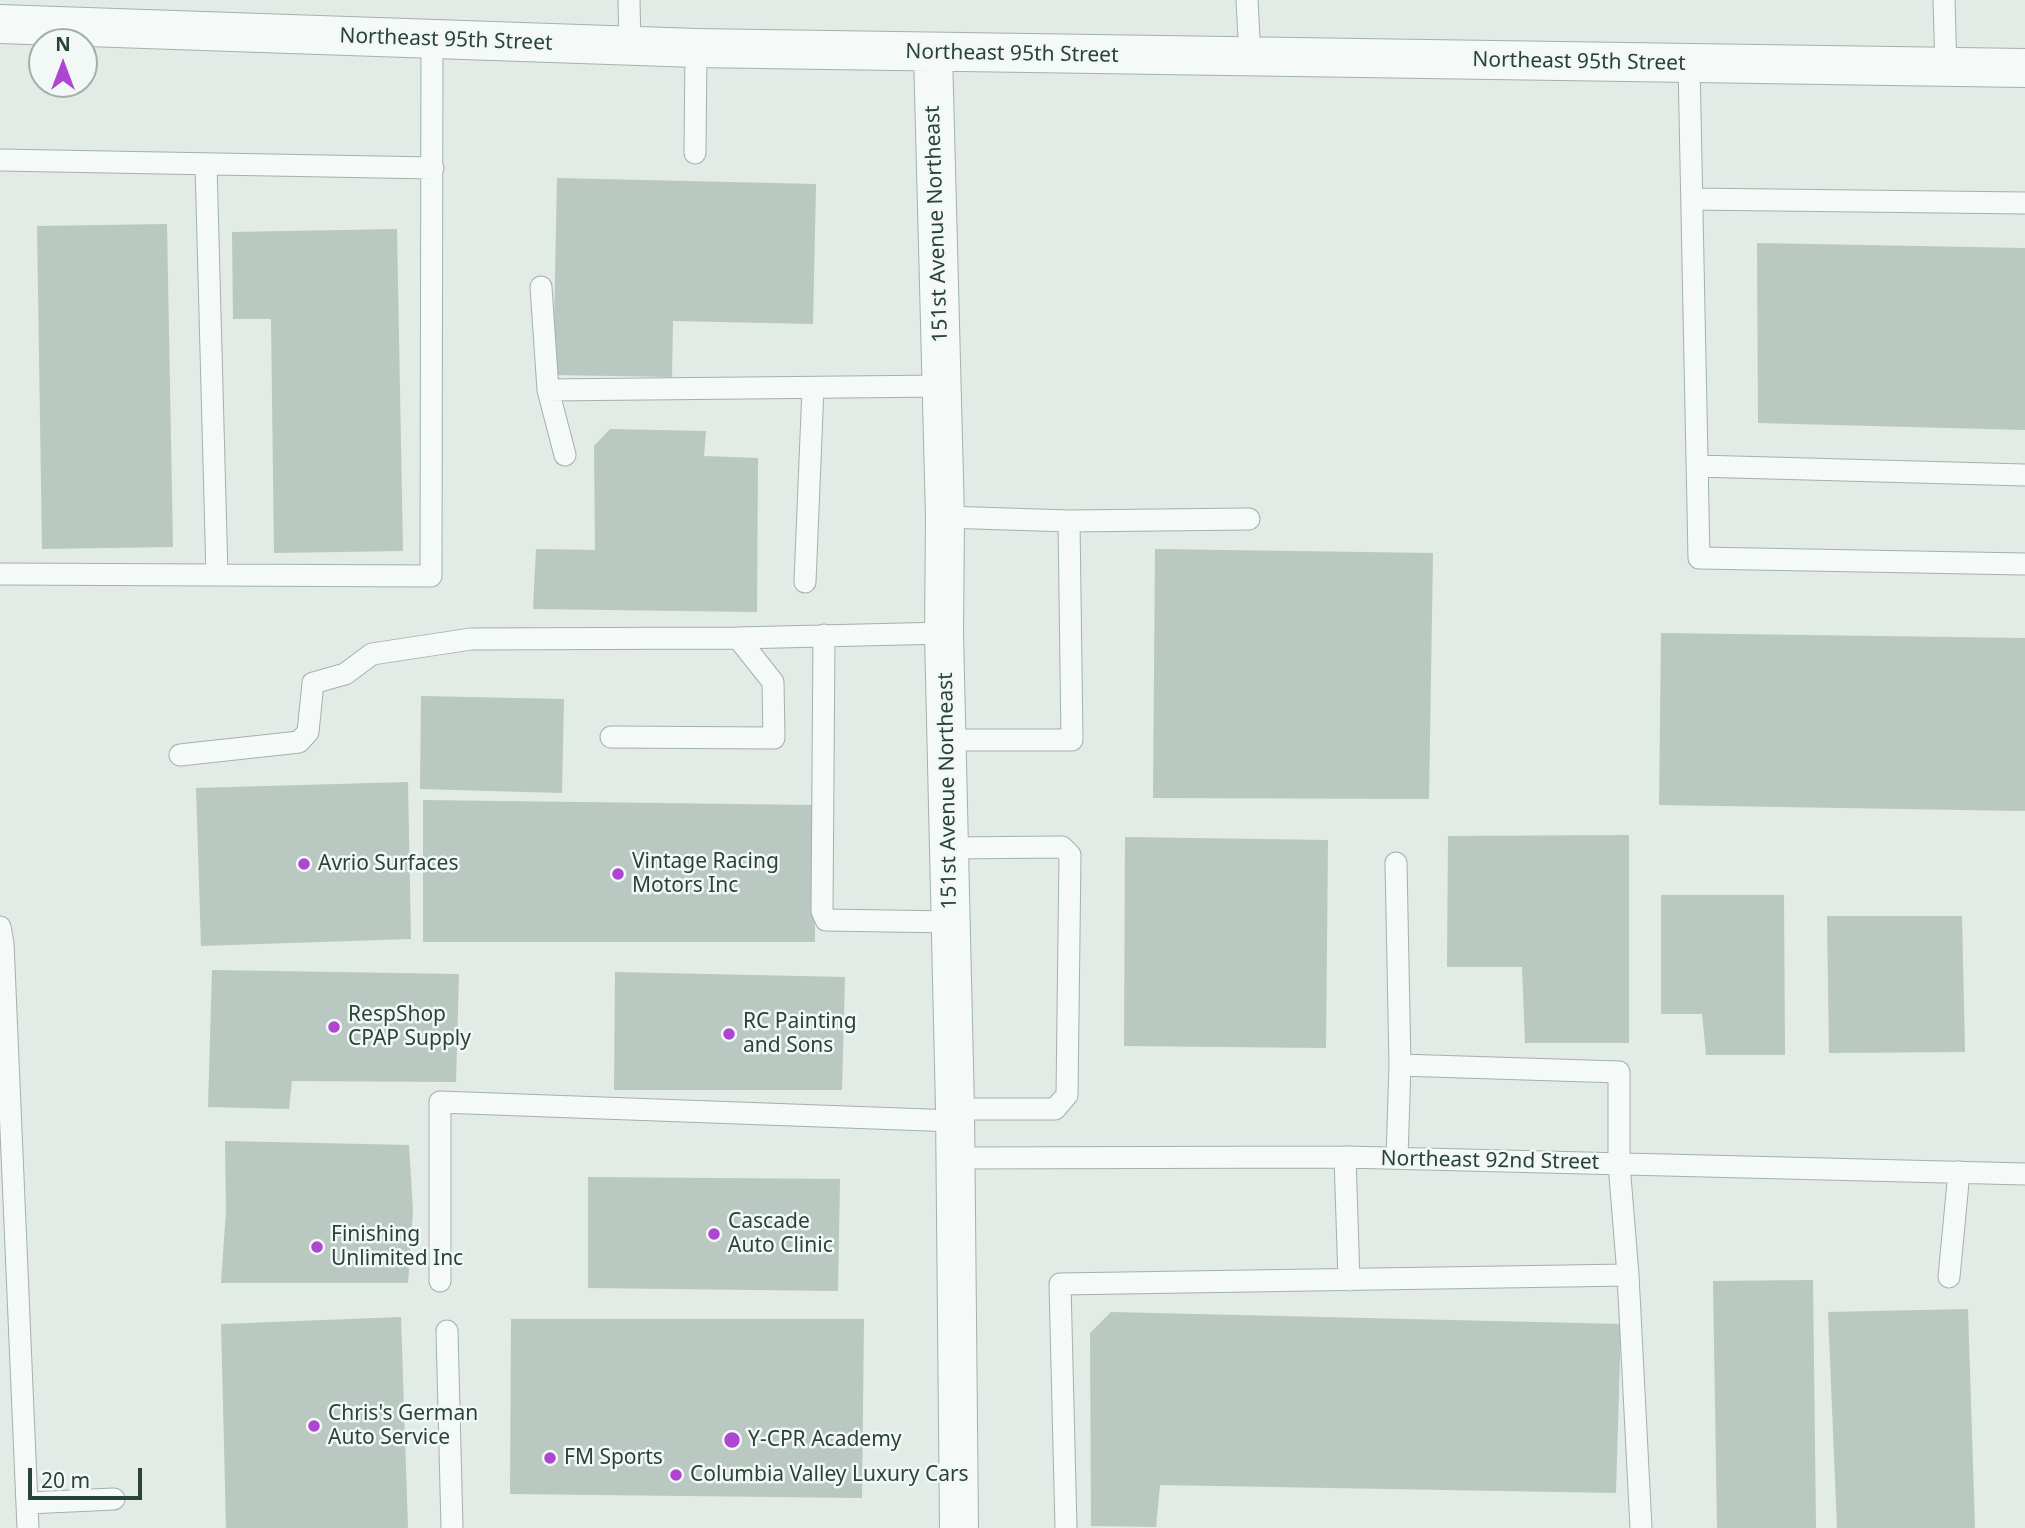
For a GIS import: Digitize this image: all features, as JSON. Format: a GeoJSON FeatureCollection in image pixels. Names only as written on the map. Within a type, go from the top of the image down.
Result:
{"type":"FeatureCollection","features":[{"type":"Feature","properties":{"kind":"street","name":"Northeast 95th Street"},"geometry":{"type":"LineString","coordinates":[[0,24],[696,48],[2025,68]]}},
{"type":"Feature","properties":{"kind":"street","name":"151st Avenue Northeast"},"geometry":{"type":"LineString","coordinates":[[933,53],[945,517],[944,633],[956,1158],[959,1528]]}},
{"type":"Feature","properties":{"kind":"lane"},"geometry":{"type":"LineString","coordinates":[[629,0],[631,45]]}},
{"type":"Feature","properties":{"kind":"lane"},"geometry":{"type":"LineString","coordinates":[[1247,0],[1250,57]]}},
{"type":"Feature","properties":{"kind":"lane"},"geometry":{"type":"LineString","coordinates":[[1944,0],[1946,68]]}},
{"type":"Feature","properties":{"kind":"lane"},"geometry":{"type":"LineString","coordinates":[[0,574],[431,576],[432,40]]}},
{"type":"Feature","properties":{"kind":"lane"},"geometry":{"type":"LineString","coordinates":[[695,153],[696,48]]}},
{"type":"Feature","properties":{"kind":"lane"},"geometry":{"type":"LineString","coordinates":[[1689,64],[1699,558],[2025,564]]}},
{"type":"Feature","properties":{"kind":"lane"},"geometry":{"type":"LineString","coordinates":[[0,160],[433,168]]}},
{"type":"Feature","properties":{"kind":"lane"},"geometry":{"type":"LineString","coordinates":[[206,164],[217,575]]}},
{"type":"Feature","properties":{"kind":"lane"},"geometry":{"type":"LineString","coordinates":[[1692,199],[2025,203]]}},
{"type":"Feature","properties":{"kind":"lane"},"geometry":{"type":"LineString","coordinates":[[541,286],[548,390],[565,455]]}},
{"type":"Feature","properties":{"kind":"lane"},"geometry":{"type":"LineString","coordinates":[[548,390],[942,386]]}},
{"type":"Feature","properties":{"kind":"lane"},"geometry":{"type":"LineString","coordinates":[[804,582],[813,388]]}},
{"type":"Feature","properties":{"kind":"lane"},"geometry":{"type":"LineString","coordinates":[[1698,466],[2025,475]]}},
{"type":"Feature","properties":{"kind":"lane"},"geometry":{"type":"LineString","coordinates":[[945,517],[1069,521],[1249,519]]}},
{"type":"Feature","properties":{"kind":"lane"},"geometry":{"type":"LineString","coordinates":[[947,740],[1072,740],[1069,521]]}},
{"type":"Feature","properties":{"kind":"lane"},"geometry":{"type":"LineString","coordinates":[[180,755],[299,742],[308,732],[313,682],[345,674],[372,654],[471,639],[738,638],[944,633]]}},
{"type":"Feature","properties":{"kind":"lane"},"geometry":{"type":"LineString","coordinates":[[824,635],[822,911],[826,919],[951,922]]}},
{"type":"Feature","properties":{"kind":"lane"},"geometry":{"type":"LineString","coordinates":[[611,737],[774,738],[773,682],[738,638]]}},
{"type":"Feature","properties":{"kind":"lane"},"geometry":{"type":"LineString","coordinates":[[440,1281],[440,1102],[955,1115],[1055,1109],[1067,1095],[1070,855],[1062,847],[949,848]]}},
{"type":"Feature","properties":{"kind":"lane"},"geometry":{"type":"LineString","coordinates":[[1396,863],[1400,1065],[1397,1158]]}},
{"type":"Feature","properties":{"kind":"lane"},"geometry":{"type":"LineString","coordinates":[[0,927],[3,943],[28,1528]]}},
{"type":"Feature","properties":{"kind":"lane"},"geometry":{"type":"LineString","coordinates":[[1400,1065],[1619,1072],[1619,1164],[1628,1275],[1641,1528]]}},
{"type":"Feature","properties":{"kind":"lane"},"geometry":{"type":"LineString","coordinates":[[1345,1157],[1349,1280]]}},
{"type":"Feature","properties":{"kind":"lane","name":"Northeast 92nd Street"},"geometry":{"type":"LineString","coordinates":[[956,1158],[1345,1157],[2025,1174]]}},
{"type":"Feature","properties":{"kind":"lane"},"geometry":{"type":"LineString","coordinates":[[1949,1277],[1959,1172]]}},
{"type":"Feature","properties":{"kind":"lane"},"geometry":{"type":"LineString","coordinates":[[1066,1528],[1060,1284],[1628,1275]]}},
{"type":"Feature","properties":{"kind":"lane"},"geometry":{"type":"LineString","coordinates":[[447,1331],[452,1528]]}},
{"type":"Feature","properties":{"kind":"lane"},"geometry":{"type":"LineString","coordinates":[[28,1503],[114,1499]]}},
{"type":"Feature","properties":{"kind":"building"},"geometry":{"type":"Polygon","coordinates":[[[557,178],[816,184],[813,324],[673,321],[672,377],[553,375],[557,178]]]}},
{"type":"Feature","properties":{"kind":"building"},"geometry":{"type":"Polygon","coordinates":[[[167,224],[173,547],[42,549],[37,226],[167,224]]]}},
{"type":"Feature","properties":{"kind":"building"},"geometry":{"type":"Polygon","coordinates":[[[397,229],[403,551],[274,553],[271,319],[233,319],[232,232],[397,229]]]}},
{"type":"Feature","properties":{"kind":"building"},"geometry":{"type":"Polygon","coordinates":[[[1757,243],[2025,248],[2025,430],[1758,423],[1757,243]]]}},
{"type":"Feature","properties":{"kind":"building"},"geometry":{"type":"Polygon","coordinates":[[[610,429],[706,431],[704,456],[758,458],[757,612],[533,609],[536,549],[595,550],[594,446],[610,429]]]}},
{"type":"Feature","properties":{"kind":"building"},"geometry":{"type":"Polygon","coordinates":[[[1155,549],[1433,553],[1429,799],[1153,798],[1155,549]]]}},
{"type":"Feature","properties":{"kind":"building"},"geometry":{"type":"Polygon","coordinates":[[[1661,633],[2025,638],[2025,811],[1659,805],[1661,633]]]}},
{"type":"Feature","properties":{"kind":"building"},"geometry":{"type":"Polygon","coordinates":[[[421,696],[564,699],[562,793],[420,789],[421,696]]]}},
{"type":"Feature","properties":{"kind":"building","name":"Avrio Surfaces"},"geometry":{"type":"Polygon","coordinates":[[[408,782],[411,939],[201,946],[196,788],[408,782]]]}},
{"type":"Feature","properties":{"kind":"building","name":"Vintage Racing Motors Inc"},"geometry":{"type":"Polygon","coordinates":[[[423,800],[814,805],[815,942],[423,942],[423,800]]]}},
{"type":"Feature","properties":{"kind":"building"},"geometry":{"type":"Polygon","coordinates":[[[1629,835],[1629,1043],[1525,1043],[1522,967],[1447,967],[1448,836],[1629,835]]]}},
{"type":"Feature","properties":{"kind":"building"},"geometry":{"type":"Polygon","coordinates":[[[1125,837],[1328,840],[1326,1048],[1124,1046],[1125,837]]]}},
{"type":"Feature","properties":{"kind":"building"},"geometry":{"type":"Polygon","coordinates":[[[1661,895],[1784,895],[1785,1055],[1706,1055],[1702,1014],[1661,1014],[1661,895]]]}},
{"type":"Feature","properties":{"kind":"building"},"geometry":{"type":"Polygon","coordinates":[[[1827,916],[1962,916],[1965,1052],[1829,1053],[1827,916]]]}},
{"type":"Feature","properties":{"kind":"building","name":"RespShop CPAP Supply"},"geometry":{"type":"Polygon","coordinates":[[[212,970],[459,974],[456,1082],[292,1081],[289,1109],[208,1107],[212,970]]]}},
{"type":"Feature","properties":{"kind":"building","name":"RC Painting and Sons"},"geometry":{"type":"Polygon","coordinates":[[[615,972],[845,977],[842,1090],[614,1090],[615,972]]]}},
{"type":"Feature","properties":{"kind":"building","name":"Finishing Unlimited Inc"},"geometry":{"type":"Polygon","coordinates":[[[225,1141],[409,1145],[413,1210],[408,1283],[221,1283],[226,1211],[225,1141]]]}},
{"type":"Feature","properties":{"kind":"building","name":"Cascade Auto Clinic"},"geometry":{"type":"Polygon","coordinates":[[[588,1177],[840,1179],[838,1291],[588,1288],[588,1177]]]}},
{"type":"Feature","properties":{"kind":"building"},"geometry":{"type":"Polygon","coordinates":[[[1813,1280],[1816,1528],[1717,1528],[1713,1281],[1813,1280]]]}},
{"type":"Feature","properties":{"kind":"building"},"geometry":{"type":"Polygon","coordinates":[[[1968,1309],[1975,1528],[1837,1528],[1828,1312],[1968,1309]]]}},
{"type":"Feature","properties":{"kind":"building"},"geometry":{"type":"Polygon","coordinates":[[[1111,1312],[1621,1324],[1616,1493],[1160,1485],[1156,1527],[1091,1526],[1090,1333],[1111,1312]]]}},
{"type":"Feature","properties":{"kind":"building","name":"Chris's German Auto Service"},"geometry":{"type":"Polygon","coordinates":[[[401,1317],[408,1528],[226,1528],[221,1324],[401,1317]]]}},
{"type":"Feature","properties":{"kind":"building"},"geometry":{"type":"Polygon","coordinates":[[[511,1319],[864,1319],[862,1498],[510,1494],[511,1319]]]}},
{"type":"Feature","properties":{"kind":"place","name":"Avrio Surfaces"},"geometry":{"type":"Point","coordinates":[304,864]}},
{"type":"Feature","properties":{"kind":"place","name":"Vintage Racing Motors Inc"},"geometry":{"type":"Point","coordinates":[618,874]}},
{"type":"Feature","properties":{"kind":"place","name":"RespShop CPAP Supply"},"geometry":{"type":"Point","coordinates":[334,1027]}},
{"type":"Feature","properties":{"kind":"place","name":"RC Painting and Sons"},"geometry":{"type":"Point","coordinates":[729,1034]}},
{"type":"Feature","properties":{"kind":"place","name":"Cascade Auto Clinic"},"geometry":{"type":"Point","coordinates":[714,1234]}},
{"type":"Feature","properties":{"kind":"place","name":"Finishing Unlimited Inc"},"geometry":{"type":"Point","coordinates":[317,1247]}},
{"type":"Feature","properties":{"kind":"place","name":"Chris's German Auto Service"},"geometry":{"type":"Point","coordinates":[314,1426]}},
{"type":"Feature","properties":{"kind":"place","name":"Y-CPR Academy"},"geometry":{"type":"Point","coordinates":[732,1440]}},
{"type":"Feature","properties":{"kind":"place","name":"FM Sports"},"geometry":{"type":"Point","coordinates":[550,1458]}},
{"type":"Feature","properties":{"kind":"place","name":"Columbia Valley Luxury Cars"},"geometry":{"type":"Point","coordinates":[676,1475]}}]}
